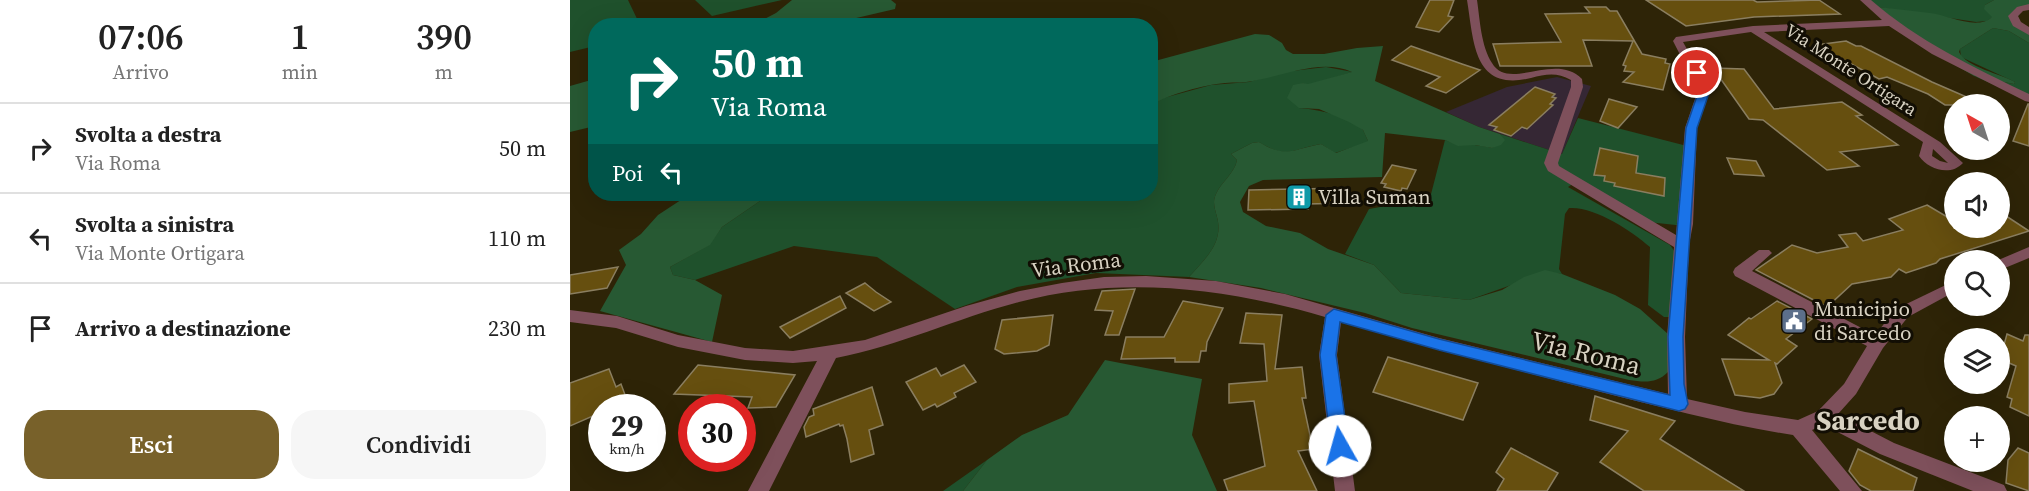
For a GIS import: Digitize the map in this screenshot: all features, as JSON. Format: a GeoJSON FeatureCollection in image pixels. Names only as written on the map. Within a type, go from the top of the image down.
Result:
{"type":"FeatureCollection","features":[{"type":"Feature","properties":{"kind":"street"},"geometry":{"type":"LineString","coordinates":[[1472,0],[1479,38],[1488,67],[1498,75],[1513,79],[1530,76],[1542,70],[1553,70],[1570,73],[1576,79],[1577,87],[1551,163],[1553,168],[1682,245]]}},
{"type":"Feature","properties":{"kind":"street"},"geometry":{"type":"LineString","coordinates":[[1864,0],[1892,23],[1936,52],[2029,99]]}},
{"type":"Feature","properties":{"kind":"street"},"geometry":{"type":"LineString","coordinates":[[2029,7],[2020,9],[2013,16],[2017,24],[2029,32]]}},
{"type":"Feature","properties":{"kind":"street","name":"Via Monte Ortigara"},"geometry":{"type":"LineString","coordinates":[[1679,404],[1676,384],[1676,337],[1682,245],[1686,224],[1691,128],[1704,90],[1678,41],[1753,29],[1892,23]]}},
{"type":"Feature","properties":{"kind":"street","name":"Via Monte Ortigara"},"geometry":{"type":"LineString","coordinates":[[1753,29],[1929,142]]}},
{"type":"Feature","properties":{"kind":"street"},"geometry":{"type":"LineString","coordinates":[[2010,260],[2029,252]]}},
{"type":"Feature","properties":{"kind":"street"},"geometry":{"type":"LineString","coordinates":[[1764,253],[1741,272],[1877,344]]}},
{"type":"Feature","properties":{"kind":"street","name":"Via Roma"},"geometry":{"type":"LineString","coordinates":[[570,316],[617,322],[678,341],[745,354],[793,357],[866,346],[922,325],[1020,296],[1104,282],[1146,281],[1216,286],[1263,295],[1439,345],[1679,404],[1745,420],[1799,428]]}},
{"type":"Feature","properties":{"kind":"street"},"geometry":{"type":"LineString","coordinates":[[1852,491],[1799,428],[1825,416],[1850,389],[1877,344],[1906,310],[1944,291]]}},
{"type":"Feature","properties":{"kind":"street"},"geometry":{"type":"LineString","coordinates":[[1334,315],[1328,355],[1346,491]]}},
{"type":"Feature","properties":{"kind":"street"},"geometry":{"type":"LineString","coordinates":[[758,491],[830,353]]}},
{"type":"Feature","properties":{"kind":"street"},"geometry":{"type":"LineString","coordinates":[[1825,416],[1852,432],[1904,456],[1997,491]]}},
{"type":"Feature","properties":{"kind":"shaded area"},"geometry":{"type":"Polygon","coordinates":[[[1557,77],[1591,86],[1562,154],[1479,127],[1446,112],[1507,87],[1557,77]]]}},
{"type":"Feature","properties":{"kind":"green space"},"geometry":{"type":"Polygon","coordinates":[[[570,0],[628,0],[637,18],[588,18],[588,48],[570,52],[570,0]]]}},
{"type":"Feature","properties":{"kind":"green space"},"geometry":{"type":"Polygon","coordinates":[[[695,0],[782,0],[712,16],[695,0]]]}},
{"type":"Feature","properties":{"kind":"green space"},"geometry":{"type":"Polygon","coordinates":[[[792,0],[891,0],[896,4],[895,9],[856,18],[766,18],[792,0]]]}},
{"type":"Feature","properties":{"kind":"green space"},"geometry":{"type":"Polygon","coordinates":[[[1870,0],[1994,0],[1985,5],[1993,17],[1987,21],[1976,22],[1878,7],[1870,0]]]}},
{"type":"Feature","properties":{"kind":"green space"},"geometry":{"type":"Polygon","coordinates":[[[1994,0],[2029,0],[2029,7],[2023,9],[2016,19],[2029,28],[2029,43],[2009,31],[1993,28],[1960,49],[1959,52],[1969,62],[2009,79],[2015,82],[2014,84],[1974,76],[1945,59],[1878,7],[1937,14],[1979,23],[1992,17],[1984,9],[1985,5],[1994,0]]]}},
{"type":"Feature","properties":{"kind":"green space"},"geometry":{"type":"Polygon","coordinates":[[[1993,28],[2009,31],[2029,43],[2029,100],[1974,76],[2014,84],[2015,82],[1961,57],[1960,49],[1993,28]]]}},
{"type":"Feature","properties":{"kind":"green space"},"geometry":{"type":"Polygon","coordinates":[[[1255,34],[1269,35],[1293,54],[1324,54],[1383,46],[1375,81],[1500,134],[1505,140],[1501,145],[1492,148],[1475,145],[1458,146],[1445,140],[1385,133],[1382,177],[1263,180],[1249,186],[1240,202],[1243,212],[1266,226],[1300,233],[1328,249],[1374,265],[1401,293],[1469,300],[1502,290],[1524,277],[1545,270],[1562,274],[1615,295],[1640,309],[1668,334],[1668,372],[1659,379],[1645,382],[1629,380],[1412,328],[1365,313],[1261,288],[1189,277],[1212,250],[1218,235],[1214,200],[1218,190],[1236,165],[1237,160],[1231,154],[1252,143],[1259,142],[1283,151],[1321,144],[1336,153],[1368,141],[1363,130],[1349,122],[1319,109],[1299,108],[1287,98],[1293,85],[1308,84],[1352,72],[1340,68],[1315,67],[1250,82],[1207,86],[1158,101],[1158,60],[1255,34]]]}},
{"type":"Feature","properties":{"kind":"green space"},"geometry":{"type":"Polygon","coordinates":[[[1326,67],[1353,72],[1308,85],[1302,83],[1299,108],[1349,120],[1362,129],[1369,142],[1335,153],[1321,144],[1283,152],[1259,142],[1252,143],[1231,154],[1237,160],[1236,165],[1218,190],[1214,200],[1218,235],[1212,250],[1189,277],[1096,273],[1017,287],[955,309],[877,257],[794,246],[695,280],[673,275],[670,267],[709,245],[722,227],[760,201],[1158,201],[1158,100],[1211,85],[1249,82],[1283,72],[1326,67]]]}},
{"type":"Feature","properties":{"kind":"green space"},"geometry":{"type":"Polygon","coordinates":[[[588,81],[588,128],[570,132],[570,86],[588,81]]]}},
{"type":"Feature","properties":{"kind":"green space"},"geometry":{"type":"Polygon","coordinates":[[[1578,118],[1691,147],[1685,226],[1648,222],[1579,180],[1568,187],[1670,245],[1675,252],[1670,317],[1664,317],[1648,305],[1650,247],[1612,221],[1579,208],[1569,208],[1565,214],[1559,269],[1562,274],[1548,272],[1469,300],[1401,293],[1374,265],[1345,254],[1369,209],[1430,198],[1445,140],[1457,144],[1492,148],[1504,140],[1500,134],[1562,154],[1578,118]]]}},
{"type":"Feature","properties":{"kind":"green space"},"geometry":{"type":"Polygon","coordinates":[[[679,201],[760,201],[722,227],[710,245],[670,267],[673,275],[695,280],[722,295],[712,342],[600,311],[626,265],[619,250],[641,234],[658,215],[679,201]]]}},
{"type":"Feature","properties":{"kind":"green space"},"geometry":{"type":"Polygon","coordinates":[[[1105,360],[1202,379],[1192,435],[1217,491],[963,491],[987,460],[1022,435],[1068,415],[1105,360]]]}},
{"type":"Feature","properties":{"kind":"green space"},"geometry":{"type":"Polygon","coordinates":[[[987,460],[963,491],[943,491],[987,460]]]}},
{"type":"Feature","properties":{"kind":"building"},"geometry":{"type":"Polygon","coordinates":[[[1430,0],[1454,0],[1448,16],[1453,17],[1439,32],[1416,27],[1430,0]]]}},
{"type":"Feature","properties":{"kind":"building"},"geometry":{"type":"Polygon","coordinates":[[[1646,0],[1753,0],[1757,2],[1819,0],[1840,14],[1754,17],[1686,26],[1646,0]]]}},
{"type":"Feature","properties":{"kind":"building"},"geometry":{"type":"Polygon","coordinates":[[[1585,7],[1606,7],[1610,11],[1617,11],[1642,54],[1666,59],[1665,63],[1670,64],[1663,90],[1623,82],[1634,72],[1624,71],[1626,66],[1623,65],[1633,41],[1583,40],[1592,66],[1500,66],[1493,44],[1561,42],[1545,14],[1590,13],[1585,7]]]}},
{"type":"Feature","properties":{"kind":"building"},"geometry":{"type":"Polygon","coordinates":[[[1846,41],[1861,46],[1960,94],[1944,94],[1944,104],[1928,94],[1887,77],[1879,79],[1816,45],[1846,41]]]}},
{"type":"Feature","properties":{"kind":"building"},"geometry":{"type":"Polygon","coordinates":[[[1411,46],[1480,70],[1446,93],[1426,86],[1440,77],[1392,60],[1411,46]]]}},
{"type":"Feature","properties":{"kind":"building"},"geometry":{"type":"Polygon","coordinates":[[[1713,68],[1744,69],[1774,109],[1842,102],[1862,115],[1856,116],[1898,145],[1840,152],[1859,166],[1827,170],[1763,120],[1749,119],[1713,68]]]}},
{"type":"Feature","properties":{"kind":"building"},"geometry":{"type":"Polygon","coordinates":[[[1535,87],[1555,94],[1552,97],[1556,98],[1550,104],[1553,105],[1527,129],[1522,127],[1511,136],[1494,130],[1497,127],[1489,125],[1535,87]]]}},
{"type":"Feature","properties":{"kind":"building"},"geometry":{"type":"Polygon","coordinates":[[[1609,99],[1637,107],[1618,128],[1600,121],[1609,99]]]}},
{"type":"Feature","properties":{"kind":"building"},"geometry":{"type":"Polygon","coordinates":[[[2029,104],[2029,146],[2013,141],[2029,104]]]}},
{"type":"Feature","properties":{"kind":"building"},"geometry":{"type":"Polygon","coordinates":[[[1600,148],[1638,156],[1636,173],[1665,178],[1664,196],[1614,186],[1615,183],[1604,181],[1605,176],[1594,175],[1600,148]]]}},
{"type":"Feature","properties":{"kind":"building"},"geometry":{"type":"Polygon","coordinates":[[[1727,158],[1756,161],[1764,176],[1734,174],[1727,158]]]}},
{"type":"Feature","properties":{"kind":"building"},"geometry":{"type":"Polygon","coordinates":[[[1392,165],[1416,170],[1407,189],[1402,188],[1401,191],[1384,187],[1386,184],[1381,183],[1392,165]]]}},
{"type":"Feature","properties":{"kind":"building","name":"Villa Suman"},"geometry":{"type":"Polygon","coordinates":[[[1349,188],[1351,203],[1307,204],[1308,209],[1248,210],[1249,190],[1349,188]]]}},
{"type":"Feature","properties":{"kind":"building"},"geometry":{"type":"Polygon","coordinates":[[[1927,205],[1944,215],[1944,238],[2007,238],[1969,250],[1944,250],[1944,258],[1936,263],[1906,273],[1899,269],[1891,277],[1852,284],[1827,307],[1756,270],[1792,245],[1817,253],[1848,247],[1839,235],[1856,233],[1863,241],[1903,230],[1889,219],[1927,205]]]}},
{"type":"Feature","properties":{"kind":"building"},"geometry":{"type":"Polygon","coordinates":[[[2010,219],[2029,231],[2010,237],[2010,219]]]}},
{"type":"Feature","properties":{"kind":"building"},"geometry":{"type":"Polygon","coordinates":[[[618,267],[607,288],[570,294],[570,275],[618,267]]]}},
{"type":"Feature","properties":{"kind":"building"},"geometry":{"type":"Polygon","coordinates":[[[865,283],[891,302],[874,311],[846,293],[865,283]]]}},
{"type":"Feature","properties":{"kind":"building"},"geometry":{"type":"Polygon","coordinates":[[[1135,289],[1119,335],[1105,335],[1113,311],[1095,310],[1102,291],[1135,289]]]}},
{"type":"Feature","properties":{"kind":"building"},"geometry":{"type":"Polygon","coordinates":[[[840,296],[846,308],[790,338],[780,327],[840,296]]]}},
{"type":"Feature","properties":{"kind":"building"},"geometry":{"type":"Polygon","coordinates":[[[1183,301],[1223,308],[1207,342],[1206,351],[1201,351],[1199,362],[1175,362],[1175,358],[1121,359],[1126,337],[1164,337],[1183,301]]]}},
{"type":"Feature","properties":{"kind":"building"},"geometry":{"type":"Polygon","coordinates":[[[1777,301],[1812,319],[1786,339],[1797,346],[1777,364],[1775,363],[1782,383],[1774,394],[1760,398],[1735,395],[1722,359],[1769,360],[1728,335],[1749,318],[1751,319],[1777,301]]]}},
{"type":"Feature","properties":{"kind":"building"},"geometry":{"type":"Polygon","coordinates":[[[1246,313],[1282,315],[1275,369],[1302,367],[1306,398],[1302,398],[1313,449],[1298,451],[1317,491],[1228,491],[1224,480],[1265,466],[1254,401],[1229,403],[1229,384],[1267,381],[1264,344],[1240,343],[1246,313]]]}},
{"type":"Feature","properties":{"kind":"building"},"geometry":{"type":"Polygon","coordinates":[[[1053,315],[1049,345],[1037,351],[1004,354],[995,349],[1002,320],[1053,315]]]}},
{"type":"Feature","properties":{"kind":"building"},"geometry":{"type":"Polygon","coordinates":[[[2010,335],[2023,341],[2025,335],[2029,335],[2029,416],[2010,407],[2012,399],[2007,397],[2010,394],[2016,366],[2010,363],[2010,335]]]}},
{"type":"Feature","properties":{"kind":"building"},"geometry":{"type":"Polygon","coordinates":[[[1388,357],[1478,383],[1463,420],[1373,392],[1388,357]]]}},
{"type":"Feature","properties":{"kind":"building"},"geometry":{"type":"Polygon","coordinates":[[[698,365],[795,375],[776,407],[756,408],[756,394],[674,394],[698,365]]]}},
{"type":"Feature","properties":{"kind":"building"},"geometry":{"type":"Polygon","coordinates":[[[964,365],[976,382],[954,393],[956,397],[937,407],[935,404],[923,410],[906,382],[936,368],[941,376],[964,365]]]}},
{"type":"Feature","properties":{"kind":"building"},"geometry":{"type":"Polygon","coordinates":[[[609,369],[616,387],[621,384],[625,394],[588,394],[588,418],[570,426],[570,383],[609,369]]]}},
{"type":"Feature","properties":{"kind":"building"},"geometry":{"type":"Polygon","coordinates":[[[872,387],[883,425],[869,430],[874,454],[851,462],[843,425],[839,424],[806,437],[804,427],[809,417],[814,415],[813,409],[872,387]]]}},
{"type":"Feature","properties":{"kind":"building"},"geometry":{"type":"Polygon","coordinates":[[[1595,396],[1675,421],[1660,439],[1744,491],[1644,491],[1600,462],[1628,431],[1590,420],[1595,396]]]}},
{"type":"Feature","properties":{"kind":"building"},"geometry":{"type":"Polygon","coordinates":[[[1511,448],[1558,473],[1547,491],[1497,491],[1504,479],[1496,472],[1511,448]]]}},
{"type":"Feature","properties":{"kind":"building"},"geometry":{"type":"Polygon","coordinates":[[[2018,448],[2029,453],[2029,491],[2006,483],[2007,472],[2010,472],[2010,458],[2018,448]]]}},
{"type":"Feature","properties":{"kind":"building"},"geometry":{"type":"Polygon","coordinates":[[[1858,449],[1917,478],[1913,491],[1871,491],[1860,485],[1849,471],[1858,449]]]}},
{"type":"Feature","properties":{"kind":"place","name":"Villa Suman"},"geometry":{"type":"Point","coordinates":[1299,197]}},
{"type":"Feature","properties":{"kind":"place","name":"Municipio di Sarcedo"},"geometry":{"type":"Point","coordinates":[1794,321]}},
{"type":"Feature","properties":{"kind":"district","name":"Sarcedo"},"geometry":{"type":"Point","coordinates":[1868,420]}},
{"type":"Feature","properties":{"kind":"route"},"geometry":{"type":"LineString","coordinates":[[1340,446],[1328,355],[1330,326],[1334,315],[1439,345],[1679,404],[1676,384],[1676,337],[1682,245],[1686,224],[1691,128],[1704,90],[1697,73]]}}]}
